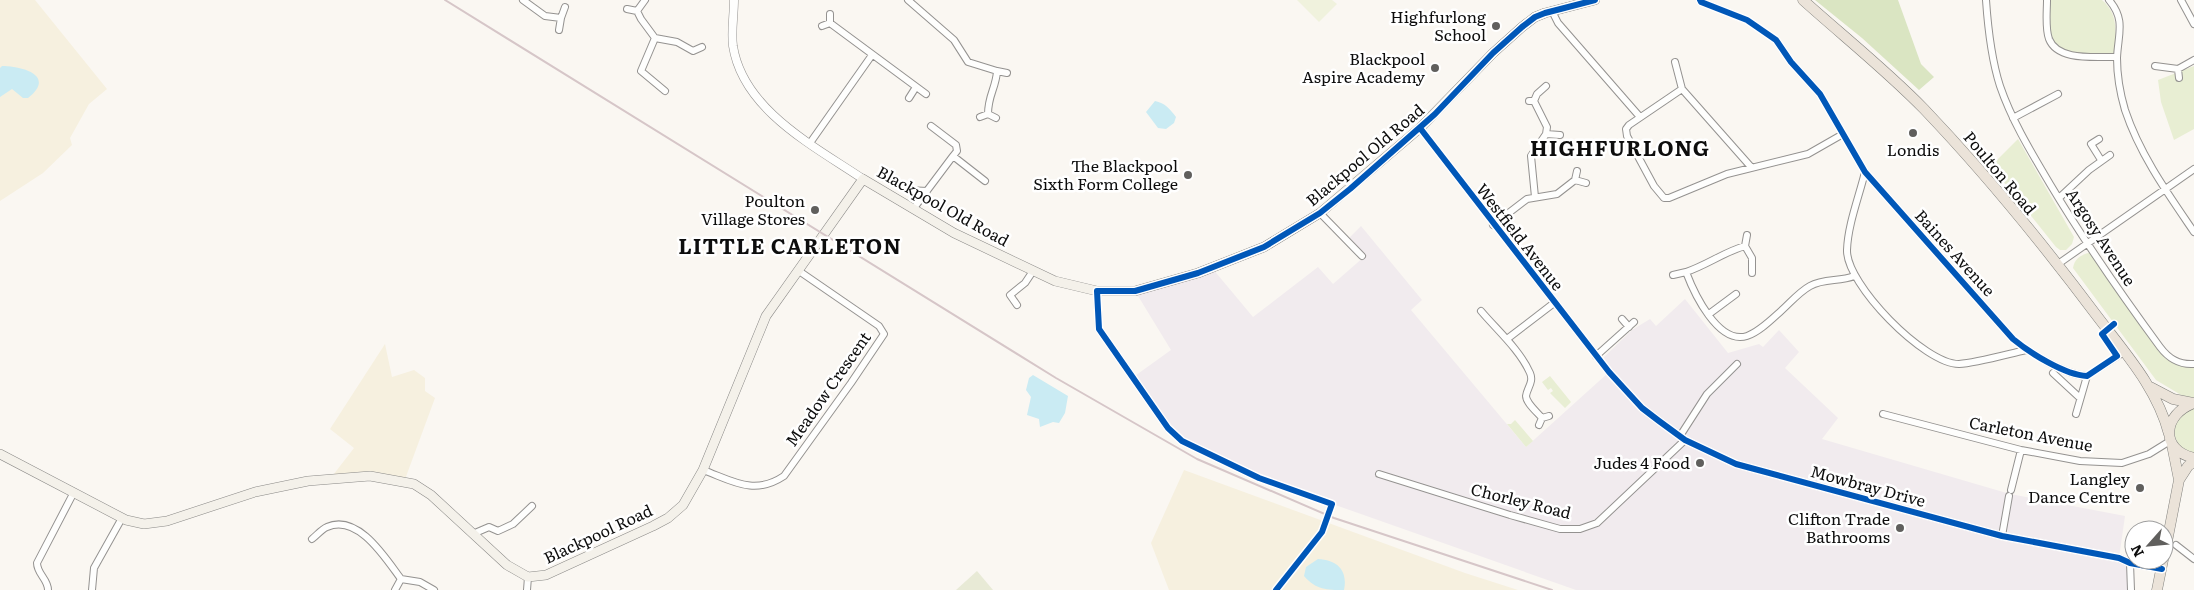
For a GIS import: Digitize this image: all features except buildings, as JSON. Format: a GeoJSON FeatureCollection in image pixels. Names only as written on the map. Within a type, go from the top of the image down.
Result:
{"type":"FeatureCollection","features":[{"type":"Feature","properties":{"kind":"main road","name":"Blackpool Old Road"},"geometry":{"type":"LineString","coordinates":[[863,179],[954,233],[1055,281],[1097,291],[1135,291],[1198,274],[1264,247],[1320,214],[1420,128],[1504,43],[1535,17],[1595,0]]}},
{"type":"Feature","properties":{"kind":"main road","name":"Poulton Road"},"geometry":{"type":"LineString","coordinates":[[1802,0],[1924,109],[2058,264],[2150,387],[2164,416],[2179,480]]}},
{"type":"Feature","properties":{"kind":"main road","name":"Blackpool Road"},"geometry":{"type":"LineString","coordinates":[[1,457],[74,492],[122,518],[144,524],[167,521],[255,492],[308,482],[370,476],[414,484],[431,495],[507,565],[528,577],[546,575],[668,518],[683,505],[702,470],[766,316],[863,179]]}},
{"type":"Feature","properties":{"kind":"main road","name":"Poulton Road"},"geometry":{"type":"LineString","coordinates":[[2150,387],[2173,399],[2194,403]]}},
{"type":"Feature","properties":{"kind":"main road"},"geometry":{"type":"LineString","coordinates":[[2171,520],[2179,480],[2194,460],[2183,454],[2171,440],[2172,420],[2177,412],[2194,403]]}},
{"type":"Feature","properties":{"kind":"main road"},"geometry":{"type":"LineString","coordinates":[[2158,590],[2162,570]]}},
{"type":"Feature","properties":{"kind":"street"},"geometry":{"type":"LineString","coordinates":[[523,0],[545,16],[561,18]]}},
{"type":"Feature","properties":{"kind":"street"},"geometry":{"type":"LineString","coordinates":[[637,10],[645,0]]}},
{"type":"Feature","properties":{"kind":"street","name":"Blackpool Old Road"},"geometry":{"type":"LineString","coordinates":[[734,0],[733,44],[740,72],[755,96],[774,115],[810,143],[863,179]]}},
{"type":"Feature","properties":{"kind":"street"},"geometry":{"type":"LineString","coordinates":[[908,0],[954,40],[968,62],[1007,74]]}},
{"type":"Feature","properties":{"kind":"street","name":"Baines Avenue"},"geometry":{"type":"LineString","coordinates":[[1700,0],[1747,20],[1770,34],[1791,62],[1820,94],[1865,172],[2014,339],[2026,350],[2066,371],[2087,376]]}},
{"type":"Feature","properties":{"kind":"street","name":"Argosy Avenue"},"geometry":{"type":"LineString","coordinates":[[1986,0],[1992,56],[2000,86],[2013,118],[2086,244],[2160,347],[2170,358],[2178,362],[2194,364]]}},
{"type":"Feature","properties":{"kind":"street"},"geometry":{"type":"LineString","coordinates":[[2046,0],[2048,37],[2054,46],[2070,55],[2117,57]]}},
{"type":"Feature","properties":{"kind":"street"},"geometry":{"type":"LineString","coordinates":[[2109,0],[2116,9],[2120,22],[2117,57],[2119,84],[2125,110],[2140,145],[2164,188],[2194,232]]}},
{"type":"Feature","properties":{"kind":"street"},"geometry":{"type":"LineString","coordinates":[[2181,0],[2194,24]]}},
{"type":"Feature","properties":{"kind":"street"},"geometry":{"type":"LineString","coordinates":[[560,30],[561,18],[565,7]]}},
{"type":"Feature","properties":{"kind":"street"},"geometry":{"type":"LineString","coordinates":[[627,9],[637,10]]}},
{"type":"Feature","properties":{"kind":"street"},"geometry":{"type":"LineString","coordinates":[[637,10],[641,19],[655,38],[677,42],[693,55],[702,47]]}},
{"type":"Feature","properties":{"kind":"street"},"geometry":{"type":"LineString","coordinates":[[1552,11],[1558,24],[1640,117]]}},
{"type":"Feature","properties":{"kind":"street"},"geometry":{"type":"LineString","coordinates":[[830,14],[830,23]]}},
{"type":"Feature","properties":{"kind":"street"},"geometry":{"type":"LineString","coordinates":[[822,26],[830,23]]}},
{"type":"Feature","properties":{"kind":"street"},"geometry":{"type":"LineString","coordinates":[[830,23],[926,94]]}},
{"type":"Feature","properties":{"kind":"street"},"geometry":{"type":"LineString","coordinates":[[655,38],[641,71],[665,91]]}},
{"type":"Feature","properties":{"kind":"street"},"geometry":{"type":"LineString","coordinates":[[810,143],[872,55]]}},
{"type":"Feature","properties":{"kind":"street"},"geometry":{"type":"LineString","coordinates":[[2155,66],[2178,69],[2194,60]]}},
{"type":"Feature","properties":{"kind":"street"},"geometry":{"type":"LineString","coordinates":[[1676,62],[1682,89],[1751,167]]}},
{"type":"Feature","properties":{"kind":"street"},"geometry":{"type":"LineString","coordinates":[[2178,69],[2179,78]]}},
{"type":"Feature","properties":{"kind":"street"},"geometry":{"type":"LineString","coordinates":[[988,114],[989,97],[994,86],[997,71]]}},
{"type":"Feature","properties":{"kind":"street"},"geometry":{"type":"LineString","coordinates":[[1535,197],[1532,156],[1546,134],[1547,127],[1531,101],[1546,86]]}},
{"type":"Feature","properties":{"kind":"street"},"geometry":{"type":"LineString","coordinates":[[908,98],[916,87]]}},
{"type":"Feature","properties":{"kind":"street"},"geometry":{"type":"LineString","coordinates":[[1682,89],[1640,117],[1626,129],[1627,136],[1660,196],[1664,198],[1669,198],[1727,174],[1808,154],[1843,134]]}},
{"type":"Feature","properties":{"kind":"street"},"geometry":{"type":"LineString","coordinates":[[2013,118],[2058,94]]}},
{"type":"Feature","properties":{"kind":"street"},"geometry":{"type":"LineString","coordinates":[[980,117],[988,114],[996,118]]}},
{"type":"Feature","properties":{"kind":"street"},"geometry":{"type":"LineString","coordinates":[[914,208],[956,151],[956,145],[931,126]]}},
{"type":"Feature","properties":{"kind":"street","name":"Westfield Avenue"},"geometry":{"type":"LineString","coordinates":[[1420,128],[1598,359]]}},
{"type":"Feature","properties":{"kind":"street"},"geometry":{"type":"LineString","coordinates":[[1546,134],[1560,135]]}},
{"type":"Feature","properties":{"kind":"street"},"geometry":{"type":"LineString","coordinates":[[2099,139],[2091,144],[2102,160]]}},
{"type":"Feature","properties":{"kind":"street"},"geometry":{"type":"LineString","coordinates":[[2059,198],[2110,155]]}},
{"type":"Feature","properties":{"kind":"street"},"geometry":{"type":"LineString","coordinates":[[953,156],[985,181]]}},
{"type":"Feature","properties":{"kind":"street"},"geometry":{"type":"LineString","coordinates":[[2058,264],[2164,188],[2194,169]]}},
{"type":"Feature","properties":{"kind":"street"},"geometry":{"type":"LineString","coordinates":[[1493,225],[1521,203],[1535,197],[1557,194],[1575,180],[1577,172]]}},
{"type":"Feature","properties":{"kind":"street"},"geometry":{"type":"LineString","coordinates":[[1865,172],[1847,251],[1854,276],[1888,316],[1912,342],[1930,354],[1958,364],[2026,350]]}},
{"type":"Feature","properties":{"kind":"street"},"geometry":{"type":"LineString","coordinates":[[885,178],[908,190],[927,191]]}},
{"type":"Feature","properties":{"kind":"street"},"geometry":{"type":"LineString","coordinates":[[1575,180],[1586,184]]}},
{"type":"Feature","properties":{"kind":"street"},"geometry":{"type":"LineString","coordinates":[[1320,214],[1362,256]]}},
{"type":"Feature","properties":{"kind":"street"},"geometry":{"type":"LineString","coordinates":[[1747,235],[1745,246],[1752,258],[1752,273]]}},
{"type":"Feature","properties":{"kind":"street"},"geometry":{"type":"LineString","coordinates":[[1673,276],[1715,260],[1726,252],[1745,246]]}},
{"type":"Feature","properties":{"kind":"street","name":"Meadow Crescent"},"geometry":{"type":"LineString","coordinates":[[702,470],[746,486],[772,484],[784,476],[851,384],[884,334],[878,326],[799,271]]}},
{"type":"Feature","properties":{"kind":"street"},"geometry":{"type":"LineString","coordinates":[[1017,305],[1010,295],[1025,283],[1033,271]]}},
{"type":"Feature","properties":{"kind":"street"},"geometry":{"type":"LineString","coordinates":[[1686,272],[1694,292],[1709,314],[1724,333],[1735,337],[1746,337],[1767,323],[1809,286],[1825,281],[1845,280],[1854,276]]}},
{"type":"Feature","properties":{"kind":"street"},"geometry":{"type":"LineString","coordinates":[[1097,291],[1099,329],[1168,428]]}},
{"type":"Feature","properties":{"kind":"street"},"geometry":{"type":"LineString","coordinates":[[1709,314],[1736,294]]}},
{"type":"Feature","properties":{"kind":"street"},"geometry":{"type":"LineString","coordinates":[[1507,340],[1554,303]]}},
{"type":"Feature","properties":{"kind":"street"},"geometry":{"type":"LineString","coordinates":[[1481,311],[1507,340],[1531,375],[1527,398],[1546,417],[1539,425]]}},
{"type":"Feature","properties":{"kind":"street"},"geometry":{"type":"LineString","coordinates":[[1598,359],[1632,325],[1622,319]]}},
{"type":"Feature","properties":{"kind":"street"},"geometry":{"type":"LineString","coordinates":[[2076,414],[2087,376],[2124,352]]}},
{"type":"Feature","properties":{"kind":"street","name":"Mowbray Drive"},"geometry":{"type":"LineString","coordinates":[[1598,359],[1642,408],[1683,438],[1736,464],[2002,536],[2124,560]]}},
{"type":"Feature","properties":{"kind":"street","name":"Chorley Road"},"geometry":{"type":"LineString","coordinates":[[1379,474],[1560,529],[1580,529],[1597,523],[1683,438],[1707,394],[1737,364]]}},
{"type":"Feature","properties":{"kind":"street"},"geometry":{"type":"LineString","coordinates":[[2053,373],[2080,398]]}},
{"type":"Feature","properties":{"kind":"street","name":"Carleton Avenue"},"geometry":{"type":"LineString","coordinates":[[1883,414],[2021,450],[2080,461],[2122,463],[2150,454],[2171,440]]}},
{"type":"Feature","properties":{"kind":"street"},"geometry":{"type":"LineString","coordinates":[[2002,536],[2021,450]]}},
{"type":"Feature","properties":{"kind":"street"},"geometry":{"type":"LineString","coordinates":[[48,590],[47,581],[39,573],[37,563],[74,492]]}},
{"type":"Feature","properties":{"kind":"street"},"geometry":{"type":"LineString","coordinates":[[475,534],[488,527],[498,531],[513,524],[532,506]]}},
{"type":"Feature","properties":{"kind":"street"},"geometry":{"type":"LineString","coordinates":[[92,590],[91,582],[94,568],[122,518]]}},
{"type":"Feature","properties":{"kind":"street"},"geometry":{"type":"LineString","coordinates":[[312,539],[328,526],[342,525],[358,528],[401,579],[420,582],[434,590]]}},
{"type":"Feature","properties":{"kind":"street"},"geometry":{"type":"LineString","coordinates":[[2176,545],[2194,559]]}},
{"type":"Feature","properties":{"kind":"street"},"geometry":{"type":"LineString","coordinates":[[2130,570],[2131,590]]}},
{"type":"Feature","properties":{"kind":"street"},"geometry":{"type":"LineString","coordinates":[[527,590],[528,577]]}},
{"type":"Feature","properties":{"kind":"street"},"geometry":{"type":"LineString","coordinates":[[395,590],[401,579]]}},
{"type":"Feature","properties":{"kind":"shaded area"},"geometry":{"type":"Polygon","coordinates":[[[0,0],[35,0],[107,89],[89,104],[70,138],[72,145],[43,173],[0,201],[0,0]]]}},
{"type":"Feature","properties":{"kind":"shaded area"},"geometry":{"type":"Polygon","coordinates":[[[1361,226],[1422,300],[1411,310],[1526,447],[1608,373],[1600,361],[1632,330],[1650,319],[1656,326],[1685,299],[1728,353],[1759,344],[1763,347],[1779,330],[1799,352],[1785,368],[1838,418],[1822,439],[2010,494],[2125,516],[2119,558],[2124,560],[2124,570],[2130,570],[2131,590],[1576,590],[1259,478],[1182,441],[1168,428],[1132,378],[1171,350],[1135,291],[1212,268],[1253,317],[1318,267],[1333,284],[1365,256],[1349,238],[1361,226]]]}},
{"type":"Feature","properties":{"kind":"shaded area"},"geometry":{"type":"Polygon","coordinates":[[[385,344],[392,377],[414,370],[425,378],[425,391],[435,398],[404,482],[395,480],[330,479],[354,448],[330,429],[385,344]]]}},
{"type":"Feature","properties":{"kind":"shaded area"},"geometry":{"type":"Polygon","coordinates":[[[1184,470],[1465,573],[1518,590],[1169,590],[1151,543],[1184,470]]]}},
{"type":"Feature","properties":{"kind":"green space"},"geometry":{"type":"Polygon","coordinates":[[[1297,0],[1332,0],[1337,4],[1319,22],[1297,0]]]}},
{"type":"Feature","properties":{"kind":"green space"},"geometry":{"type":"Polygon","coordinates":[[[1815,0],[1898,0],[1921,64],[1934,77],[1919,90],[1862,38],[1815,0]]]}},
{"type":"Feature","properties":{"kind":"green space"},"geometry":{"type":"Polygon","coordinates":[[[2049,0],[2102,0],[2114,18],[2116,32],[2114,54],[2077,53],[2060,48],[2053,43],[2049,32],[2049,0]]]}},
{"type":"Feature","properties":{"kind":"green space"},"geometry":{"type":"Polygon","coordinates":[[[2194,66],[2194,129],[2174,140],[2161,102],[2158,80],[2194,66]]]}},
{"type":"Feature","properties":{"kind":"green space"},"geometry":{"type":"Polygon","coordinates":[[[2018,139],[2074,237],[2072,244],[2066,250],[2060,250],[2056,247],[1991,166],[2018,139]]]}},
{"type":"Feature","properties":{"kind":"green space"},"geometry":{"type":"Polygon","coordinates":[[[2091,252],[2170,358],[2194,363],[2194,399],[2181,395],[2156,380],[2073,268],[2077,259],[2091,252]]]}},
{"type":"Feature","properties":{"kind":"green space"},"geometry":{"type":"Polygon","coordinates":[[[1550,376],[1571,402],[1565,408],[1550,393],[1553,391],[1551,388],[1548,390],[1542,382],[1550,376]]]}},
{"type":"Feature","properties":{"kind":"green space"},"geometry":{"type":"Polygon","coordinates":[[[2194,407],[2194,454],[2179,445],[2174,431],[2175,423],[2179,416],[2194,407]]]}},
{"type":"Feature","properties":{"kind":"green space"},"geometry":{"type":"Polygon","coordinates":[[[1515,420],[1533,441],[1526,447],[1507,424],[1511,424],[1515,420]]]}},
{"type":"Feature","properties":{"kind":"green space"},"geometry":{"type":"Polygon","coordinates":[[[977,571],[993,590],[956,590],[977,571]]]}},
{"type":"Feature","properties":{"kind":"water"},"geometry":{"type":"Polygon","coordinates":[[[2,66],[10,66],[33,73],[38,78],[39,83],[36,90],[28,98],[23,98],[12,89],[0,97],[0,68],[2,66]]]}},
{"type":"Feature","properties":{"kind":"water"},"geometry":{"type":"Polygon","coordinates":[[[1155,101],[1162,103],[1176,117],[1174,123],[1166,129],[1158,128],[1146,112],[1155,101]]]}},
{"type":"Feature","properties":{"kind":"water"},"geometry":{"type":"Polygon","coordinates":[[[1033,375],[1068,396],[1065,413],[1059,423],[1053,422],[1040,427],[1039,419],[1027,415],[1031,397],[1026,390],[1029,378],[1033,375]]]}},
{"type":"Feature","properties":{"kind":"water"},"geometry":{"type":"Polygon","coordinates":[[[1318,559],[1336,564],[1340,568],[1344,577],[1344,590],[1317,587],[1308,581],[1304,576],[1306,567],[1318,559]]]}},
{"type":"Feature","properties":{"kind":"railway"},"geometry":{"type":"LineString","coordinates":[[445,0],[1056,378],[1197,459],[1334,518],[1552,590]]}},
{"type":"Feature","properties":{"kind":"cycle path"},"geometry":{"type":"LineString","coordinates":[[1276,590],[1322,532],[1332,504],[1259,478],[1182,441],[1168,428],[1099,329],[1097,291],[1135,291],[1198,273],[1264,247],[1320,213],[1350,189],[1435,114],[1493,53],[1535,17],[1595,0]]}},
{"type":"Feature","properties":{"kind":"cycle path"},"geometry":{"type":"LineString","coordinates":[[1700,0],[1747,20],[1776,40],[1791,62],[1820,94],[1865,172],[2013,339],[2038,357],[2058,368],[2087,376],[2117,356],[2102,334],[2114,324]]}},
{"type":"Feature","properties":{"kind":"cycle path"},"geometry":{"type":"LineString","coordinates":[[1420,128],[1609,372],[1642,408],[1685,440],[1736,464],[2002,536],[2124,560]]}},
{"type":"Feature","properties":{"kind":"place","name":"Highfurlong School"},"geometry":{"type":"Point","coordinates":[1496,26]}},
{"type":"Feature","properties":{"kind":"place","name":"Blackpool Aspire Academy"},"geometry":{"type":"Point","coordinates":[1435,68]}},
{"type":"Feature","properties":{"kind":"place","name":"Londis"},"geometry":{"type":"Point","coordinates":[1913,133]}},
{"type":"Feature","properties":{"kind":"place","name":"The Blackpool Sixth Form College"},"geometry":{"type":"Point","coordinates":[1188,175]}},
{"type":"Feature","properties":{"kind":"place","name":"Poulton Village Stores"},"geometry":{"type":"Point","coordinates":[815,210]}},
{"type":"Feature","properties":{"kind":"place","name":"Judes 4 Food"},"geometry":{"type":"Point","coordinates":[1700,463]}},
{"type":"Feature","properties":{"kind":"place","name":"Langley Dance Centre"},"geometry":{"type":"Point","coordinates":[2140,488]}},
{"type":"Feature","properties":{"kind":"place","name":"Clifton Trade Bathrooms"},"geometry":{"type":"Point","coordinates":[1900,528]}},
{"type":"Feature","properties":{"kind":"district","name":"HIGHFURLONG"},"geometry":{"type":"Point","coordinates":[1620,149]}},
{"type":"Feature","properties":{"kind":"district","name":"LITTLE CARLETON"},"geometry":{"type":"Point","coordinates":[790,247]}}]}
